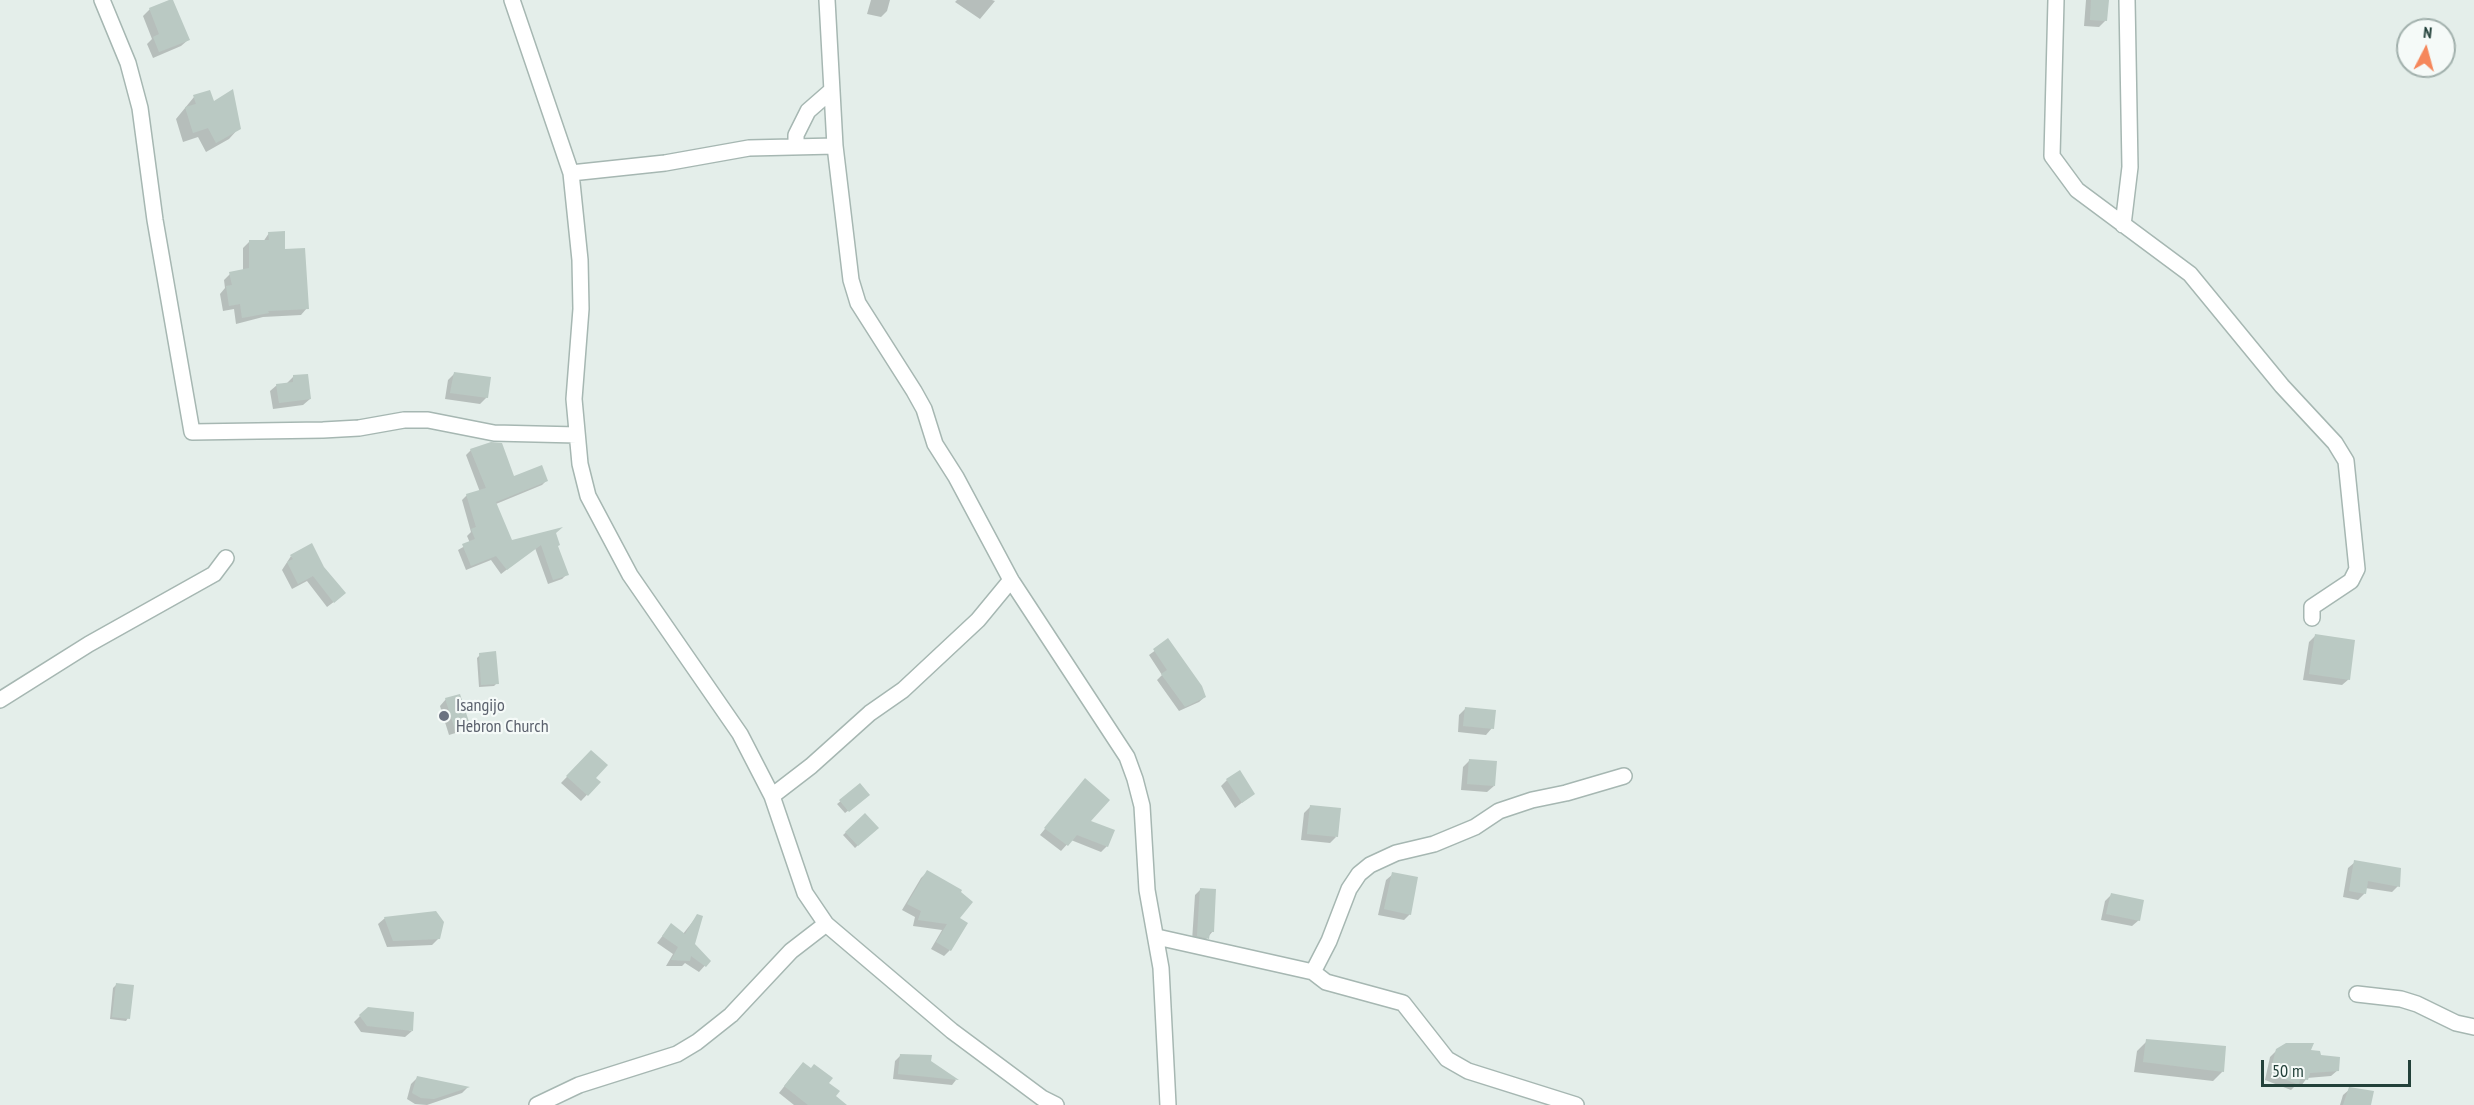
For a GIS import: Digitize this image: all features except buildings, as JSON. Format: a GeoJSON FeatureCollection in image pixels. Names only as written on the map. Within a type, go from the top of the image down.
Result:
{"type":"FeatureCollection","features":[{"type":"Feature","properties":{"kind":"street"},"geometry":{"type":"LineString","coordinates":[[102,0],[128,63],[140,108],[155,220],[192,432],[323,430],[359,428],[404,420],[428,420],[494,434],[578,435]]}},
{"type":"Feature","properties":{"kind":"street"},"geometry":{"type":"LineString","coordinates":[[512,0],[571,173],[580,260],[581,309],[574,399],[580,464],[588,496],[625,565],[740,734],[772,796],[805,893],[826,924],[952,1031],[1042,1098],[1056,1105]]}},
{"type":"Feature","properties":{"kind":"street"},"geometry":{"type":"LineString","coordinates":[[827,0],[835,146],[850,280],[858,303],[924,409],[935,444],[956,477],[1011,580],[1127,757],[1142,806],[1147,890],[1157,936],[1165,1018],[1168,1105]]}},
{"type":"Feature","properties":{"kind":"street"},"geometry":{"type":"LineString","coordinates":[[2123,225],[2130,167],[2127,0]]}},
{"type":"Feature","properties":{"kind":"street"},"geometry":{"type":"LineString","coordinates":[[2053,3],[2052,156],[2077,190],[2190,274],[2282,386],[2342,452],[2346,461],[2358,569],[2351,581],[2312,607],[2312,618]]}},
{"type":"Feature","properties":{"kind":"street"},"geometry":{"type":"LineString","coordinates":[[796,147],[796,135],[808,111],[832,90]]}},
{"type":"Feature","properties":{"kind":"street"},"geometry":{"type":"LineString","coordinates":[[571,173],[665,163],[749,148],[835,146]]}},
{"type":"Feature","properties":{"kind":"street"},"geometry":{"type":"LineString","coordinates":[[0,700],[89,645],[214,574],[226,558]]}},
{"type":"Feature","properties":{"kind":"street"},"geometry":{"type":"LineString","coordinates":[[772,796],[811,766],[870,713],[903,690],[978,620],[1011,580]]}},
{"type":"Feature","properties":{"kind":"street"},"geometry":{"type":"LineString","coordinates":[[1313,972],[1329,941],[1349,890],[1359,874],[1370,865],[1396,853],[1434,844],[1474,827],[1499,811],[1510,807],[1624,776]]}},
{"type":"Feature","properties":{"kind":"street"},"geometry":{"type":"LineString","coordinates":[[537,1105],[579,1085],[677,1054],[698,1042],[731,1015],[791,951],[826,924]]}},
{"type":"Feature","properties":{"kind":"street"},"geometry":{"type":"LineString","coordinates":[[1157,936],[1313,972],[1326,982],[1403,1003],[1447,1059],[1468,1071],[1576,1105]]}},
{"type":"Feature","properties":{"kind":"street"},"geometry":{"type":"LineString","coordinates":[[2357,994],[2401,999],[2417,1004],[2456,1023],[2474,1027]]}},
{"type":"Feature","properties":{"kind":"place","name":"Isangijo Hebron Church"},"geometry":{"type":"Point","coordinates":[444,716]}}]}
